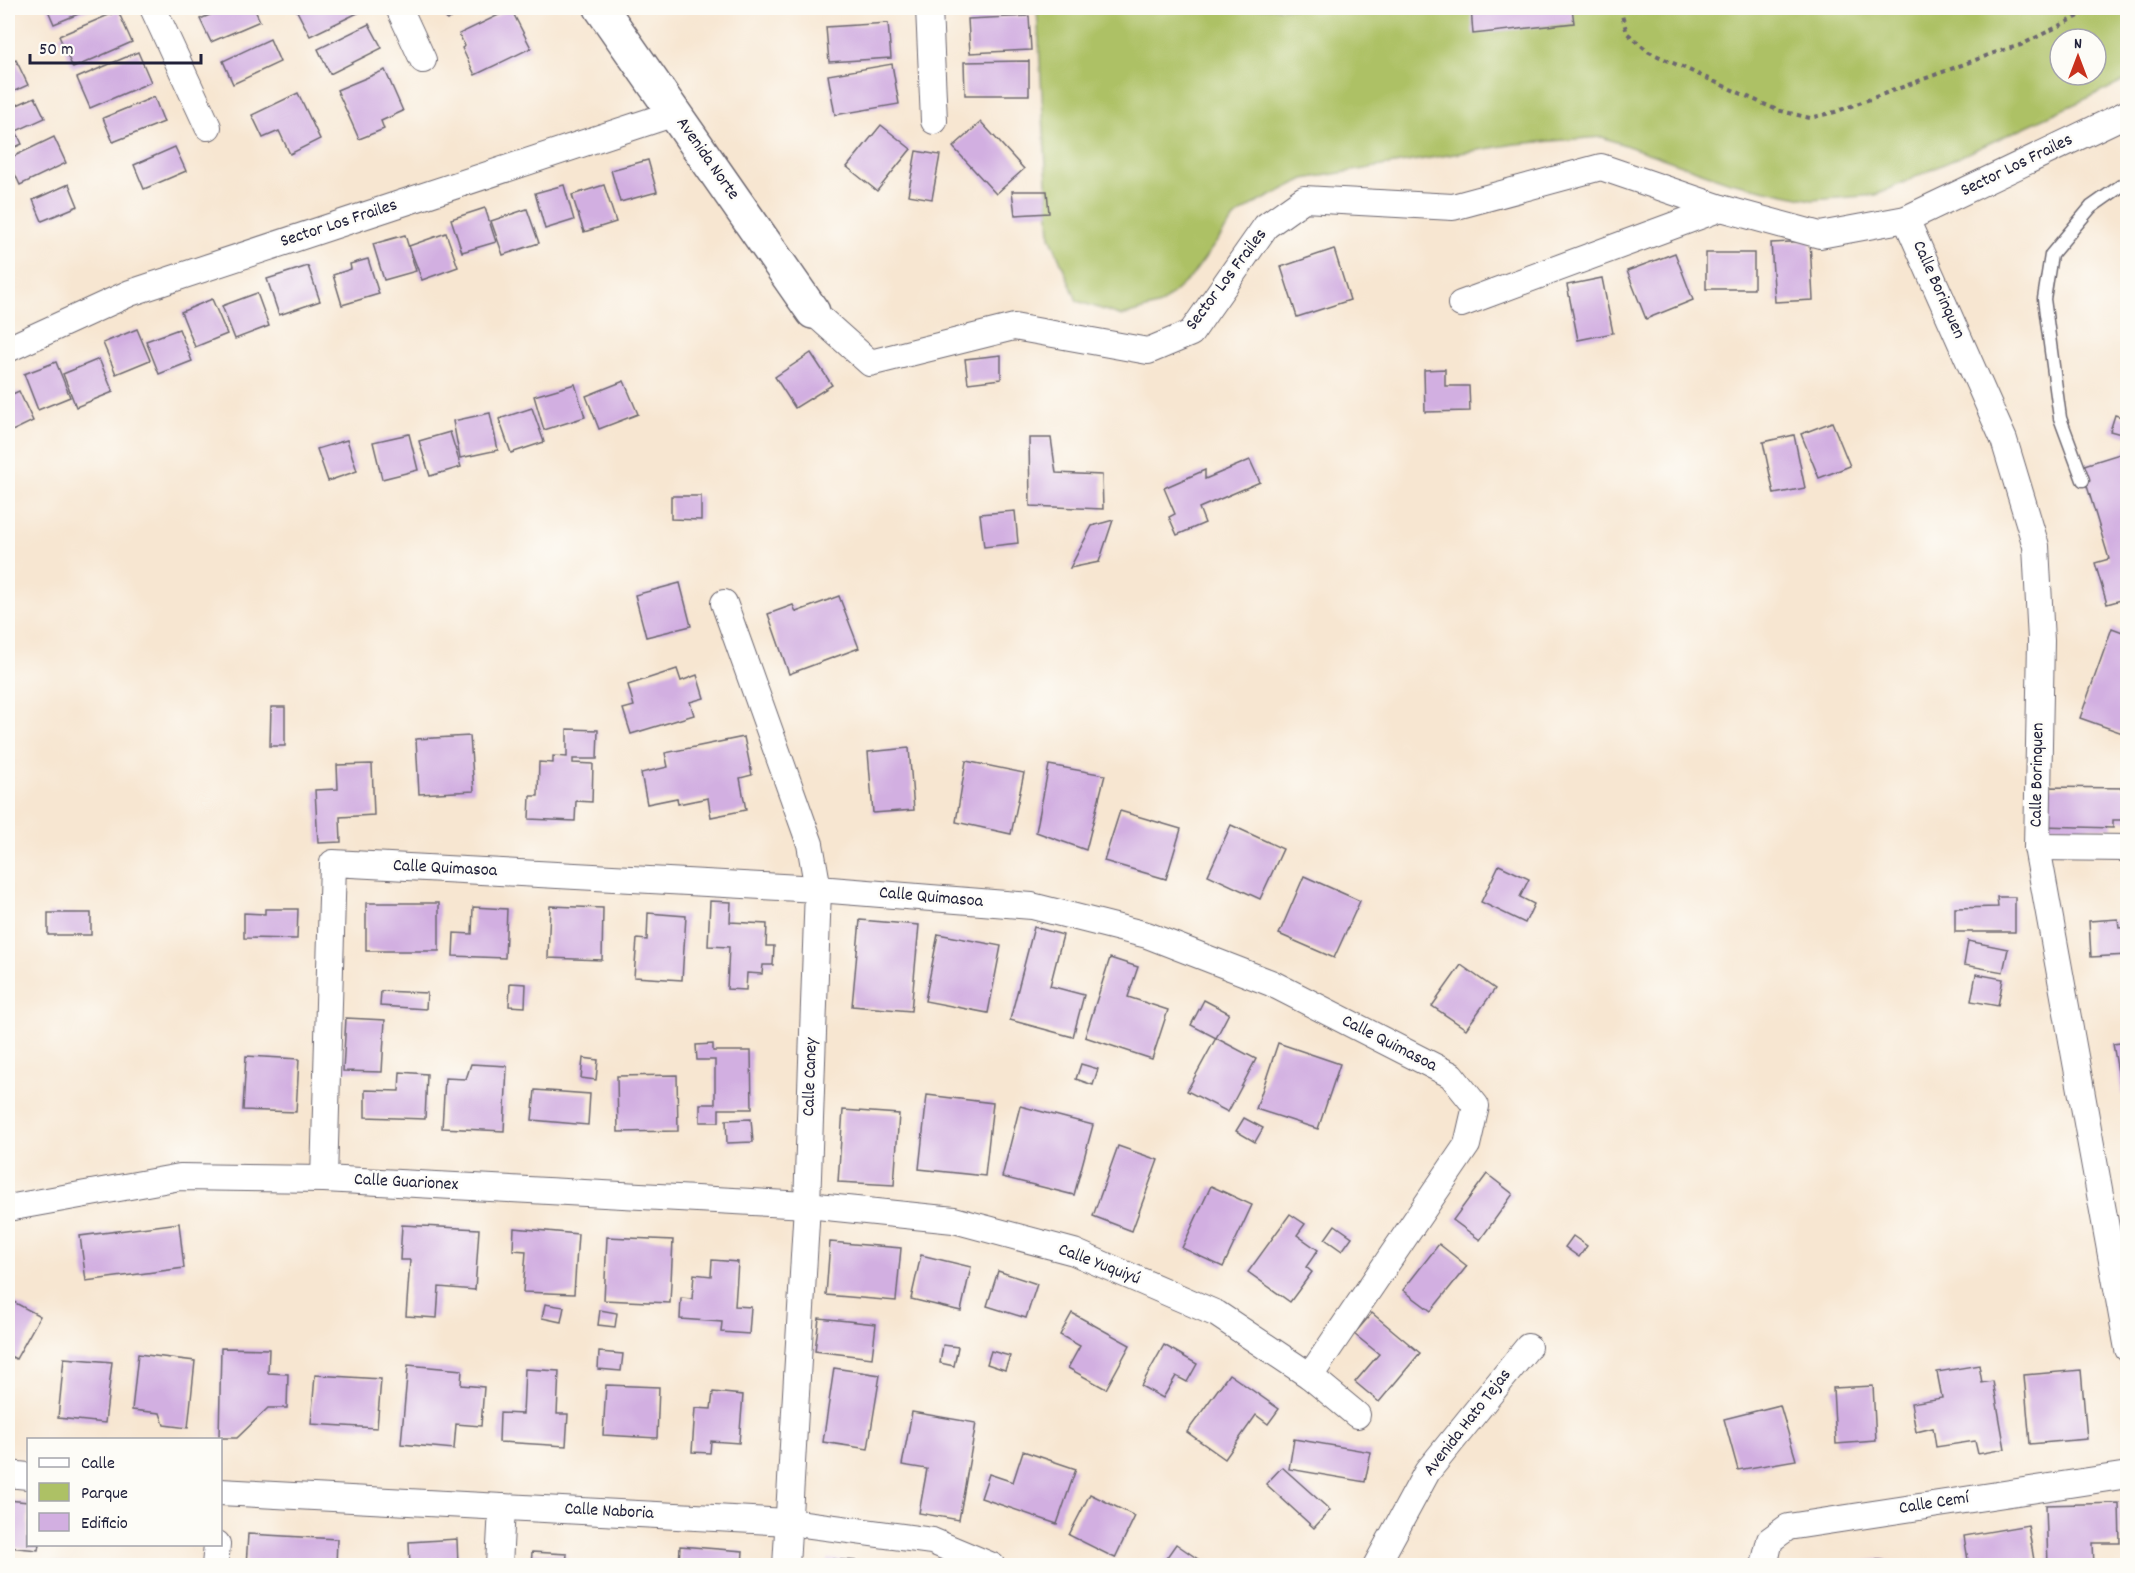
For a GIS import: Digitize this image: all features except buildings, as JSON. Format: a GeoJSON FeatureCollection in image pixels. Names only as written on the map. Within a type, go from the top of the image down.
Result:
{"type":"FeatureCollection","features":[{"type":"Feature","properties":{"kind":"street"},"geometry":{"type":"LineString","coordinates":[[153,8],[208,127]]}},
{"type":"Feature","properties":{"kind":"street"},"geometry":{"type":"LineString","coordinates":[[399,8],[423,60]]}},
{"type":"Feature","properties":{"kind":"street","name":"Avenida Norte"},"geometry":{"type":"LineString","coordinates":[[602,8],[813,312]]}},
{"type":"Feature","properties":{"kind":"street"},"geometry":{"type":"LineString","coordinates":[[930,8],[934,121]]}},
{"type":"Feature","properties":{"kind":"street","name":"Sector Los Frailes"},"geometry":{"type":"LineString","coordinates":[[8,349],[130,293],[675,113]]}},
{"type":"Feature","properties":{"kind":"street","name":"Sector Los Frailes"},"geometry":{"type":"LineString","coordinates":[[813,312],[870,363],[1014,327],[1148,351],[1191,333],[1266,226],[1304,200],[1453,207],[1601,167],[1721,208],[1820,235],[1906,219],[2127,113]]}},
{"type":"Feature","properties":{"kind":"street"},"geometry":{"type":"LineString","coordinates":[[1461,304],[1721,208]]}},
{"type":"Feature","properties":{"kind":"street","name":"Calle Borinquen"},"geometry":{"type":"LineString","coordinates":[[1906,219],[2004,440],[2036,546],[2041,641],[2037,847],[2127,1349]]}},
{"type":"Feature","properties":{"kind":"street","name":"Calle Caney"},"geometry":{"type":"LineString","coordinates":[[724,603],[810,844],[818,889],[807,1205],[786,1566]]}},
{"type":"Feature","properties":{"kind":"street"},"geometry":{"type":"LineString","coordinates":[[2037,847],[2127,848]]}},
{"type":"Feature","properties":{"kind":"street","name":"Calle Quimasoa"},"geometry":{"type":"LineString","coordinates":[[324,1179],[333,863],[818,889],[1032,906],[1147,935],[1271,983],[1451,1076],[1476,1106],[1467,1144],[1310,1376]]}},
{"type":"Feature","properties":{"kind":"street","name":"Calle Guarionex"},"geometry":{"type":"LineString","coordinates":[[8,1208],[180,1177],[324,1179],[807,1205]]}},
{"type":"Feature","properties":{"kind":"street","name":"Calle Yuquiyú"},"geometry":{"type":"LineString","coordinates":[[807,1205],[954,1220],[1074,1252],[1217,1314],[1310,1376],[1358,1414]]}},
{"type":"Feature","properties":{"kind":"street","name":"Avenida Hato Tejas"},"geometry":{"type":"LineString","coordinates":[[1376,1566],[1427,1472],[1528,1347]]}},
{"type":"Feature","properties":{"kind":"street"},"geometry":{"type":"LineString","coordinates":[[8,1474],[27,1476]]}},
{"type":"Feature","properties":{"kind":"street","name":"Calle Cemí"},"geometry":{"type":"LineString","coordinates":[[1764,1566],[1770,1540],[1788,1527],[2127,1475]]}},
{"type":"Feature","properties":{"kind":"street","name":"Calle Naboria"},"geometry":{"type":"LineString","coordinates":[[222,1491],[789,1522],[932,1541],[992,1566]]}},
{"type":"Feature","properties":{"kind":"street"},"geometry":{"type":"LineString","coordinates":[[499,1566],[502,1507]]}},
{"type":"Feature","properties":{"kind":"street"},"geometry":{"type":"LineString","coordinates":[[215,1566],[217,1546]]}},
{"type":"Feature","properties":{"kind":"lane"},"geometry":{"type":"LineString","coordinates":[[2083,480],[2060,418],[2044,299],[2051,255],[2091,207],[2127,181]]}},
{"type":"Feature","properties":{"kind":"path"},"geometry":{"type":"LineString","coordinates":[[1620,8],[1627,33],[1649,52],[1778,110],[1810,118],[1835,112],[2021,45],[2095,8]]}},
{"type":"Feature","properties":{"kind":"green space"},"geometry":{"type":"Polygon","coordinates":[[[1037,8],[2127,8],[2127,80],[1876,195],[1812,200],[1730,182],[1602,137],[1515,144],[1304,179],[1253,205],[1234,218],[1191,277],[1160,305],[1122,316],[1077,301],[1050,236],[1037,8]]]}}]}
